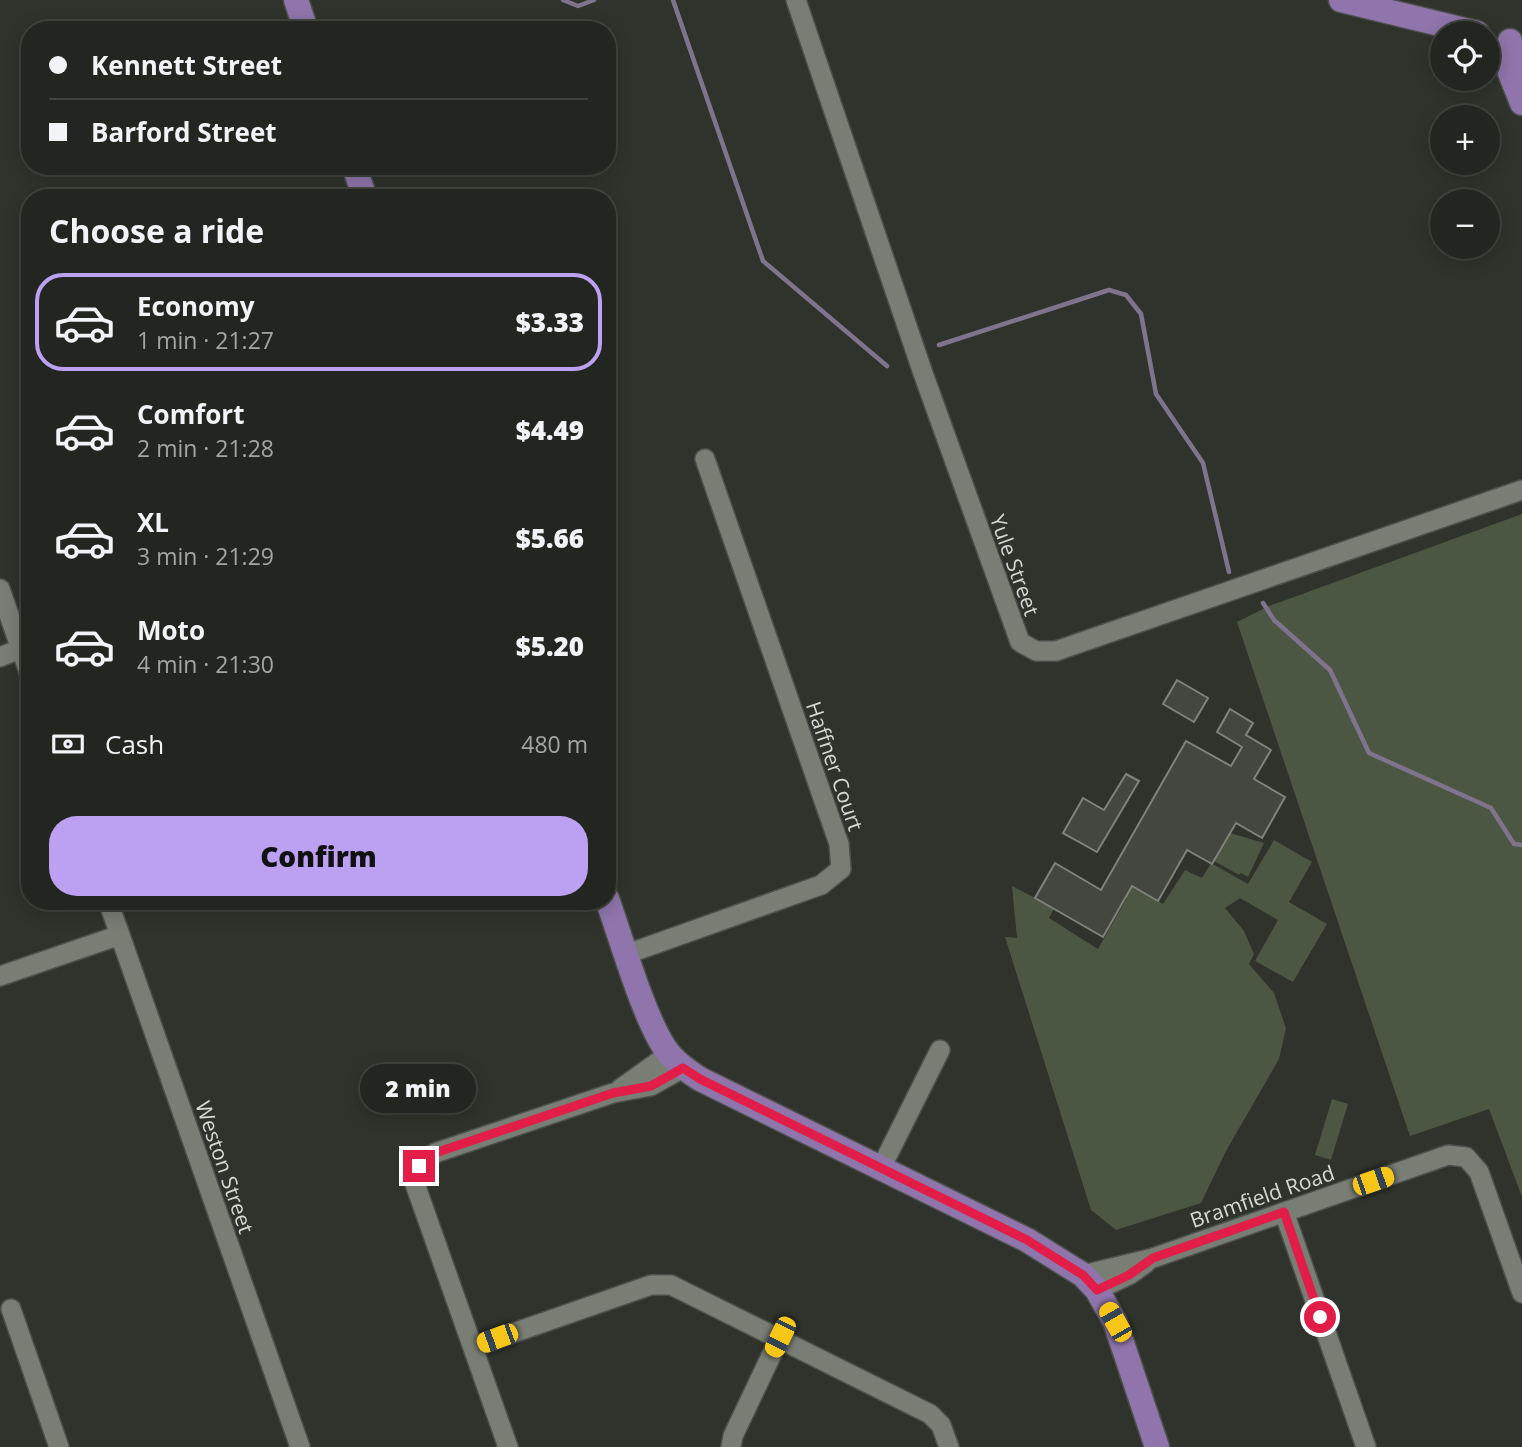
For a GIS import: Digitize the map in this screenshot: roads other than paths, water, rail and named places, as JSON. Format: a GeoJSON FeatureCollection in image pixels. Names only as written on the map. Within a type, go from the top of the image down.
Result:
{"type":"FeatureCollection","features":[{"type":"Feature","properties":{"kind":"main road"},"geometry":{"type":"LineString","coordinates":[[296,0],[303,21]]}},
{"type":"Feature","properties":{"kind":"main road"},"geometry":{"type":"LineString","coordinates":[[1341,0],[1430,22]]}},
{"type":"Feature","properties":{"kind":"main road"},"geometry":{"type":"LineString","coordinates":[[1507,40],[1510,73],[1521,90]]}},
{"type":"Feature","properties":{"kind":"main road"},"geometry":{"type":"LineString","coordinates":[[611,910],[648,1012],[676,1061],[881,1168],[1027,1240],[1090,1282],[1115,1322],[1157,1447]]}},
{"type":"Feature","properties":{"kind":"street","name":"Yule Street"},"geometry":{"type":"LineString","coordinates":[[796,0],[924,376],[1020,642],[1036,651],[1056,651],[1522,490]]}},
{"type":"Feature","properties":{"kind":"street","name":"Haffner Court"},"geometry":{"type":"LineString","coordinates":[[627,954],[821,885],[841,869],[839,844],[705,459]]}},
{"type":"Feature","properties":{"kind":"street"},"geometry":{"type":"LineString","coordinates":[[0,589],[20,649],[0,657]]}},
{"type":"Feature","properties":{"kind":"street","name":"Weston Street"},"geometry":{"type":"LineString","coordinates":[[111,910],[300,1447]]}},
{"type":"Feature","properties":{"kind":"street"},"geometry":{"type":"LineString","coordinates":[[0,976],[120,935]]}},
{"type":"Feature","properties":{"kind":"street"},"geometry":{"type":"LineString","coordinates":[[881,1168],[940,1050]]}},
{"type":"Feature","properties":{"kind":"street"},"geometry":{"type":"LineString","coordinates":[[508,1447],[415,1184],[419,1166],[435,1153],[613,1093],[651,1086],[676,1061]]}},
{"type":"Feature","properties":{"kind":"street","name":"Bramfield Road"},"geometry":{"type":"LineString","coordinates":[[1090,1282],[1129,1275],[1153,1258],[1448,1156],[1466,1157],[1479,1171],[1522,1293]]}},
{"type":"Feature","properties":{"kind":"street"},"geometry":{"type":"LineString","coordinates":[[1284,1212],[1366,1447]]}},
{"type":"Feature","properties":{"kind":"street"},"geometry":{"type":"LineString","coordinates":[[473,1347],[657,1284],[680,1288],[930,1414],[941,1425],[949,1447]]}},
{"type":"Feature","properties":{"kind":"street"},"geometry":{"type":"LineString","coordinates":[[11,1309],[59,1447]]}},
{"type":"Feature","properties":{"kind":"street"},"geometry":{"type":"LineString","coordinates":[[732,1447],[733,1436],[780,1337]]}},
{"type":"Feature","properties":{"kind":"waterway"},"geometry":{"type":"LineString","coordinates":[[563,0],[578,6],[594,0]]}},
{"type":"Feature","properties":{"kind":"waterway"},"geometry":{"type":"LineString","coordinates":[[673,0],[763,261],[887,366]]}},
{"type":"Feature","properties":{"kind":"waterway"},"geometry":{"type":"LineString","coordinates":[[939,345],[1109,290],[1126,295],[1141,314],[1156,394],[1203,463],[1229,572]]}},
{"type":"Feature","properties":{"kind":"waterway"},"geometry":{"type":"LineString","coordinates":[[1263,603],[1274,620],[1330,670],[1369,753],[1491,808],[1514,844],[1522,845]]}}]}
